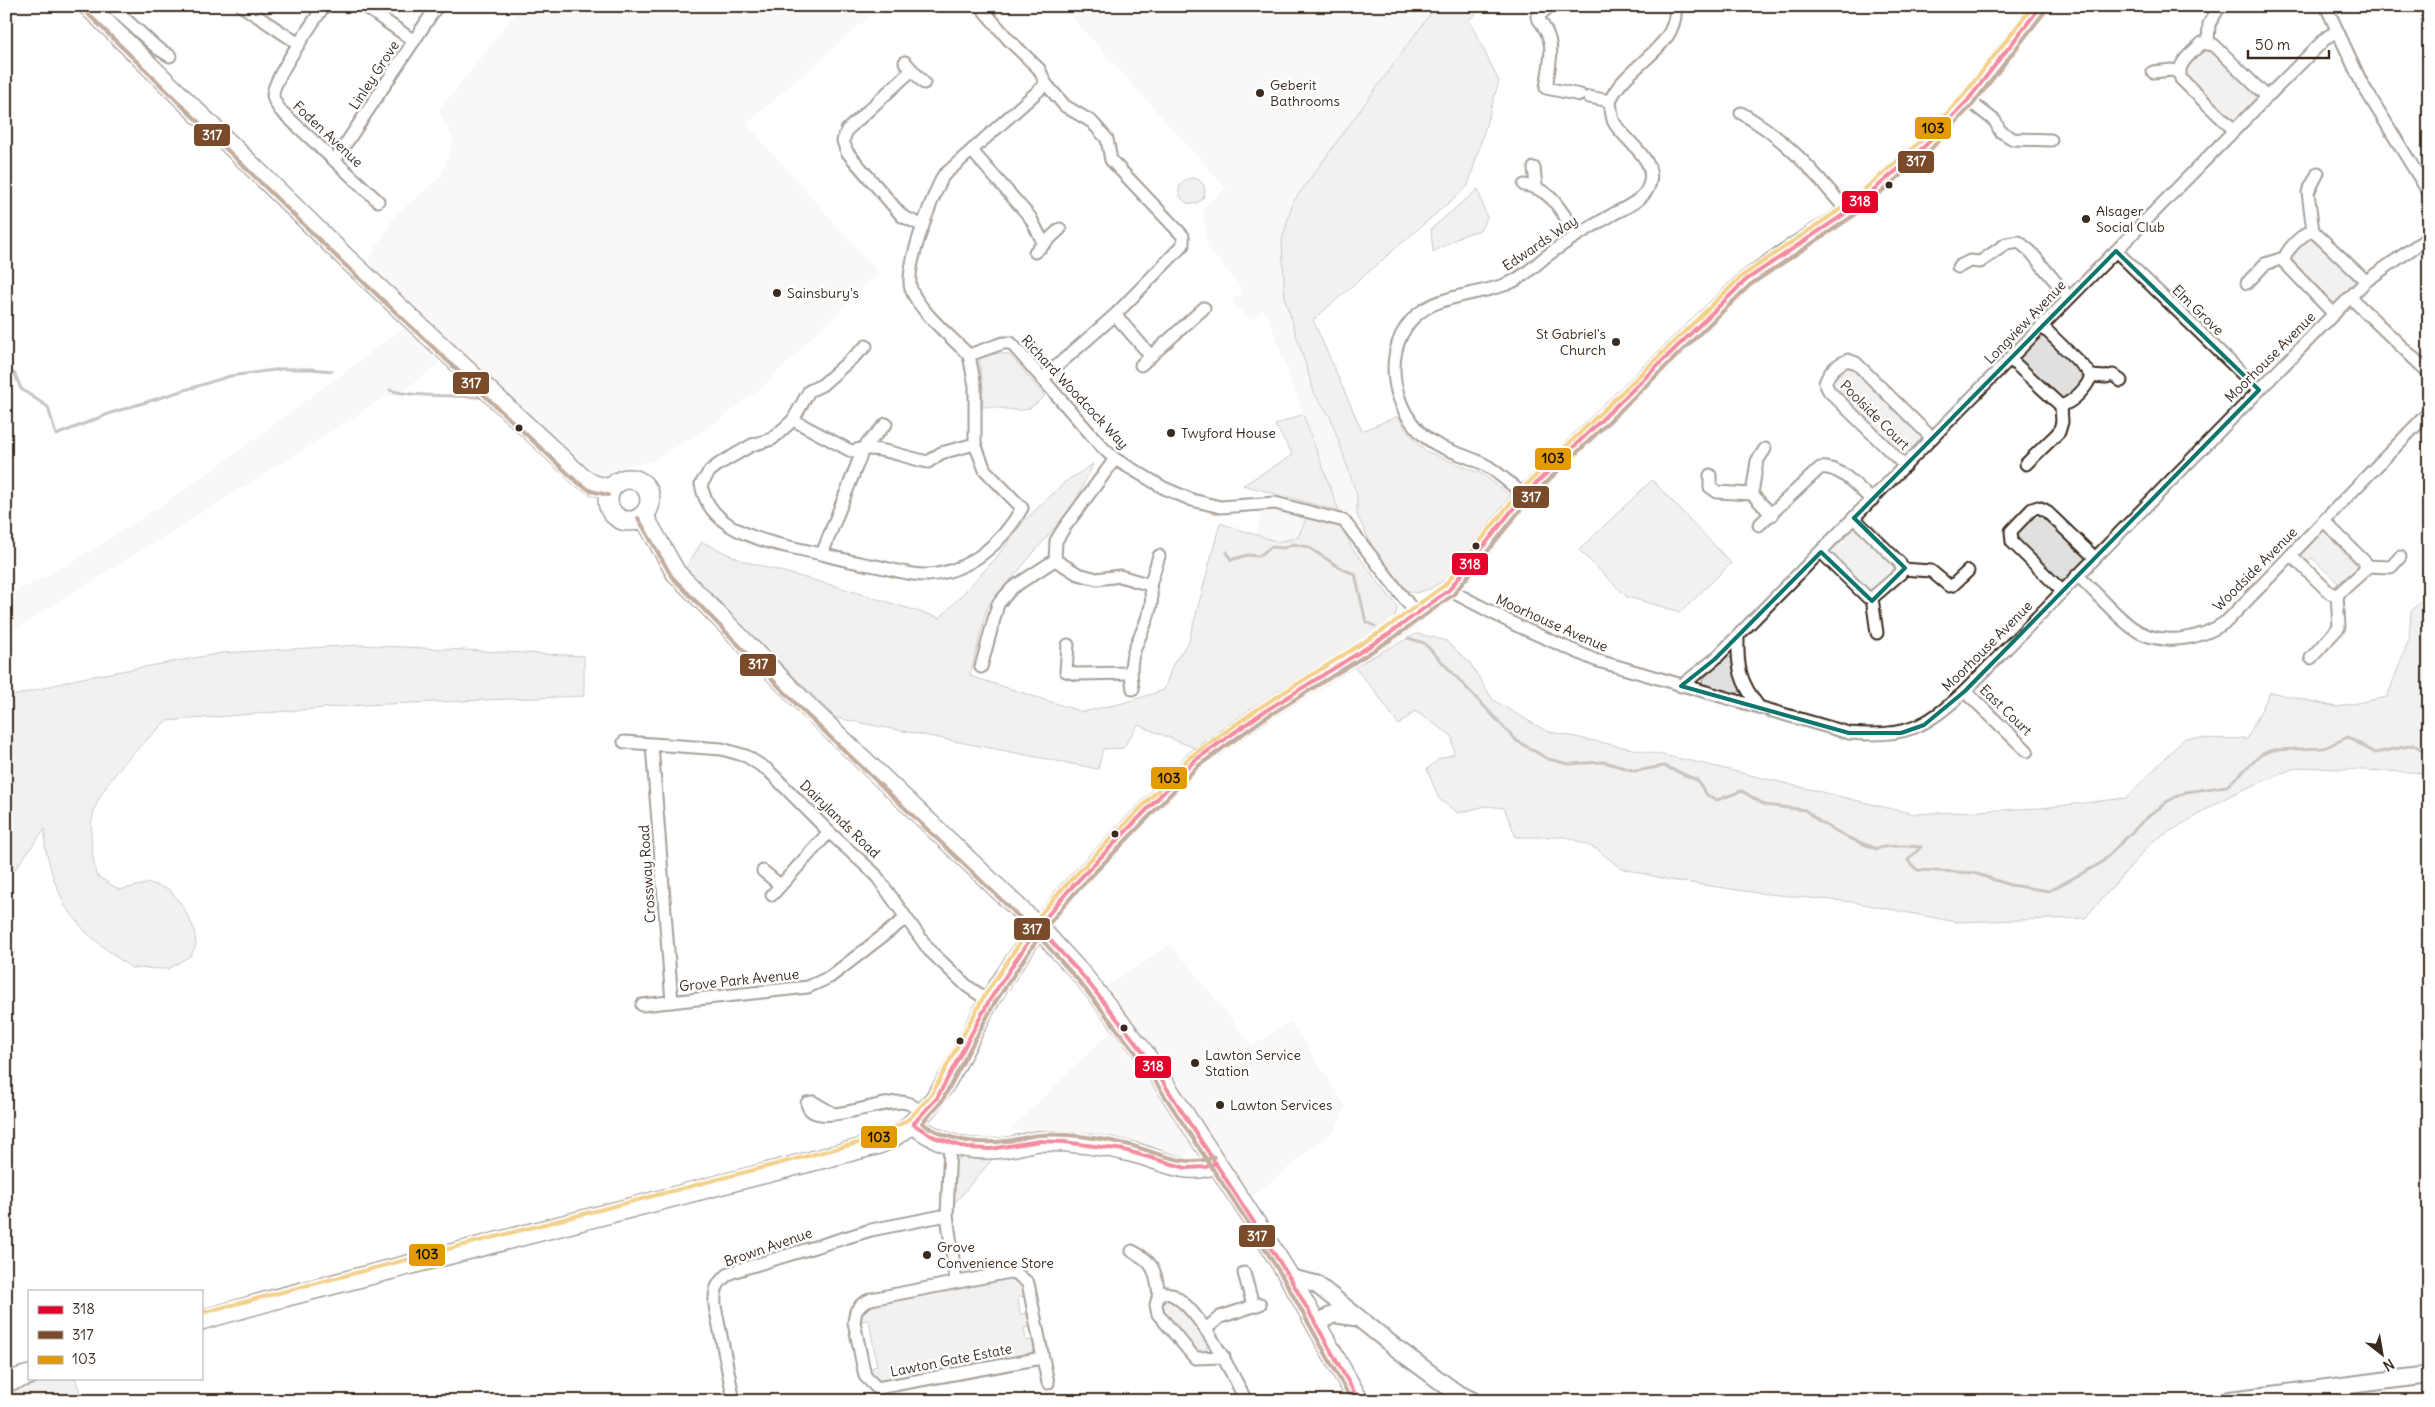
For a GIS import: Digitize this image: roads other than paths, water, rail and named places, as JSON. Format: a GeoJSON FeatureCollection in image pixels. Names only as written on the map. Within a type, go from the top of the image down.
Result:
{"type":"FeatureCollection","features":[{"type":"Feature","properties":{"kind":"main road"},"geometry":{"type":"LineString","coordinates":[[88,6],[346,258],[581,477],[594,485],[610,489]]}},
{"type":"Feature","properties":{"kind":"main road"},"geometry":{"type":"LineString","coordinates":[[202,1320],[879,1144],[896,1136],[918,1119],[937,1098],[989,1001],[1038,927],[1068,891],[1194,761],[1262,713],[1417,615],[1449,590],[1524,495],[1746,280],[1848,212],[1926,145],[1968,100],[2040,6]]}},
{"type":"Feature","properties":{"kind":"main road"},"geometry":{"type":"LineString","coordinates":[[634,479],[640,481],[649,492],[650,505],[638,519],[625,521],[613,514],[607,502],[610,489],[620,480],[634,479]]}},
{"type":"Feature","properties":{"kind":"main road"},"geometry":{"type":"LineString","coordinates":[[643,515],[676,573],[811,710],[1038,927],[1082,976],[1144,1053],[1216,1163],[1290,1278],[1358,1401]]}},
{"type":"Feature","properties":{"kind":"main road"},"geometry":{"type":"LineString","coordinates":[[918,1119],[950,1145],[970,1149],[1002,1148],[1038,1141],[1064,1142],[1134,1153],[1194,1170],[1206,1168],[1216,1163]]}},
{"type":"Feature","properties":{"kind":"main road"},"geometry":{"type":"LineString","coordinates":[[1290,1278],[1316,1284],[1356,1318],[1456,1392],[1473,1401]]}},
{"type":"Feature","properties":{"kind":"main road"},"geometry":{"type":"LineString","coordinates":[[1315,1324],[1334,1314],[1356,1318]]}},
{"type":"Feature","properties":{"kind":"main road"},"geometry":{"type":"LineString","coordinates":[[6,1382],[28,1375]]}},
{"type":"Feature","properties":{"kind":"main road"},"geometry":{"type":"LineString","coordinates":[[2222,1401],[2429,1375]]}},
{"type":"Feature","properties":{"kind":"street"},"geometry":{"type":"LineString","coordinates":[[111,6],[157,48],[170,56]]}},
{"type":"Feature","properties":{"kind":"street"},"geometry":{"type":"LineString","coordinates":[[242,6],[299,44]]}},
{"type":"Feature","properties":{"kind":"street","name":"Foden Avenue"},"geometry":{"type":"LineString","coordinates":[[324,6],[299,44],[274,88],[273,97],[280,110],[378,201]]}},
{"type":"Feature","properties":{"kind":"street"},"geometry":{"type":"LineString","coordinates":[[364,6],[414,41]]}},
{"type":"Feature","properties":{"kind":"street","name":"Linley Grove"},"geometry":{"type":"LineString","coordinates":[[336,160],[437,6]]}},
{"type":"Feature","properties":{"kind":"street"},"geometry":{"type":"LineString","coordinates":[[990,6],[985,12],[1008,39],[1040,70],[1046,84],[1065,106],[1092,122],[1107,140],[1111,160],[1182,236],[1184,241]]}},
{"type":"Feature","properties":{"kind":"street"},"geometry":{"type":"LineString","coordinates":[[1550,6],[1537,17],[1548,31],[1552,47],[1546,88],[1610,101],[1619,85],[1670,35],[1676,18],[1674,6]]}},
{"type":"Feature","properties":{"kind":"street"},"geometry":{"type":"LineString","coordinates":[[2326,6],[2362,84],[2429,193]]}},
{"type":"Feature","properties":{"kind":"street"},"geometry":{"type":"LineString","coordinates":[[2208,43],[2209,24],[2220,7]]}},
{"type":"Feature","properties":{"kind":"street","name":"Longview Avenue"},"geometry":{"type":"LineString","coordinates":[[1682,686],[1698,675],[1738,636],[2234,130],[2327,37],[2336,31]]}},
{"type":"Feature","properties":{"kind":"street"},"geometry":{"type":"LineString","coordinates":[[2234,130],[2181,79],[2179,73],[2180,66],[2202,43],[2214,45],[2267,97]]}},
{"type":"Feature","properties":{"kind":"street"},"geometry":{"type":"LineString","coordinates":[[923,226],[902,216],[847,152],[843,141],[847,130],[908,66],[924,83]]}},
{"type":"Feature","properties":{"kind":"street"},"geometry":{"type":"LineString","coordinates":[[2153,72],[2172,70],[2179,73]]}},
{"type":"Feature","properties":{"kind":"street"},"geometry":{"type":"LineString","coordinates":[[1022,508],[985,470],[975,444],[975,386],[969,355],[924,309],[911,289],[910,271],[934,193],[944,176],[1046,84]]}},
{"type":"Feature","properties":{"kind":"street"},"geometry":{"type":"LineString","coordinates":[[1968,100],[1995,120],[2000,131],[2013,139],[2052,140]]}},
{"type":"Feature","properties":{"kind":"street","name":"Edwards Way"},"geometry":{"type":"LineString","coordinates":[[1524,495],[1488,467],[1432,444],[1415,428],[1400,402],[1394,378],[1393,357],[1405,329],[1426,308],[1440,302],[1507,284],[1522,277],[1577,235],[1636,201],[1647,190],[1650,176],[1648,161],[1614,122],[1610,101]]}},
{"type":"Feature","properties":{"kind":"street"},"geometry":{"type":"LineString","coordinates":[[1741,113],[1782,139],[1812,169],[1848,212]]}},
{"type":"Feature","properties":{"kind":"street"},"geometry":{"type":"LineString","coordinates":[[972,151],[1030,218],[1044,244]]}},
{"type":"Feature","properties":{"kind":"street"},"geometry":{"type":"LineString","coordinates":[[1534,168],[1536,186]]}},
{"type":"Feature","properties":{"kind":"street"},"geometry":{"type":"LineString","coordinates":[[2313,231],[2308,192],[2318,173]]}},
{"type":"Feature","properties":{"kind":"street"},"geometry":{"type":"LineString","coordinates":[[1524,185],[1536,186],[1551,197],[1577,235]]}},
{"type":"Feature","properties":{"kind":"street"},"geometry":{"type":"LineString","coordinates":[[1035,252],[1060,229]]}},
{"type":"Feature","properties":{"kind":"street"},"geometry":{"type":"LineString","coordinates":[[2247,283],[2265,264],[2284,258],[2307,232],[2313,231],[2318,233],[2366,281]]}},
{"type":"Feature","properties":{"kind":"street","name":"Moorhouse Avenue"},"geometry":{"type":"LineString","coordinates":[[1449,590],[1460,598],[1518,626],[1595,660],[1849,733],[1876,735],[1900,733],[1924,724],[1945,710],[2366,281],[2429,237]]}},
{"type":"Feature","properties":{"kind":"street"},"geometry":{"type":"LineString","coordinates":[[1042,379],[1115,315],[1184,241],[1196,239]]}},
{"type":"Feature","properties":{"kind":"street"},"geometry":{"type":"LineString","coordinates":[[1958,267],[1970,261],[1980,262],[2006,244],[2019,242],[2030,251],[2069,298]]}},
{"type":"Feature","properties":{"kind":"street","name":"Elm Grove"},"geometry":{"type":"LineString","coordinates":[[2116,251],[2259,390]]}},
{"type":"Feature","properties":{"kind":"street"},"geometry":{"type":"LineString","coordinates":[[2284,258],[2285,263],[2334,314]]}},
{"type":"Feature","properties":{"kind":"street"},"geometry":{"type":"LineString","coordinates":[[2350,297],[2429,373]]}},
{"type":"Feature","properties":{"kind":"street"},"geometry":{"type":"LineString","coordinates":[[1141,365],[1204,308]]}},
{"type":"Feature","properties":{"kind":"street"},"geometry":{"type":"LineString","coordinates":[[1115,315],[1151,356]]}},
{"type":"Feature","properties":{"kind":"street"},"geometry":{"type":"LineString","coordinates":[[2042,326],[2091,376],[2106,377],[2113,375],[2120,380]]}},
{"type":"Feature","properties":{"kind":"street","name":"Richard Woodcock Way"},"geometry":{"type":"LineString","coordinates":[[969,355],[1003,343],[1011,343],[1115,459],[1164,488],[1220,507],[1274,503],[1344,521],[1417,615]]}},
{"type":"Feature","properties":{"kind":"street"},"geometry":{"type":"LineString","coordinates":[[866,346],[822,385],[809,392],[793,420],[772,439],[752,445],[718,464],[710,471],[701,484],[703,499],[720,519],[749,536],[822,554],[846,562],[928,575],[951,570],[976,558],[997,543],[1030,499]]}},
{"type":"Feature","properties":{"kind":"street"},"geometry":{"type":"LineString","coordinates":[[2010,359],[2061,406],[2062,422],[2059,432],[2026,464]]}},
{"type":"Feature","properties":{"kind":"street","name":"Poolside Court"},"geometry":{"type":"LineString","coordinates":[[1905,466],[1829,391],[1825,383],[1828,375],[1840,363],[1848,360],[1856,363],[1932,438]]}},
{"type":"Feature","properties":{"kind":"street"},"geometry":{"type":"LineString","coordinates":[[2061,406],[2068,404],[2089,383],[2091,376]]}},
{"type":"Feature","properties":{"kind":"street","name":"Woodside Avenue"},"geometry":{"type":"LineString","coordinates":[[2078,575],[2131,627],[2152,636],[2189,638],[2203,635],[2227,621],[2429,412]]}},
{"type":"Feature","properties":{"kind":"street"},"geometry":{"type":"LineString","coordinates":[[793,420],[851,451],[864,447],[928,462],[941,453],[975,444]]}},
{"type":"Feature","properties":{"kind":"street"},"geometry":{"type":"LineString","coordinates":[[822,554],[864,447],[886,424]]}},
{"type":"Feature","properties":{"kind":"street"},"geometry":{"type":"LineString","coordinates":[[1752,494],[1756,461],[1765,450]]}},
{"type":"Feature","properties":{"kind":"street"},"geometry":{"type":"LineString","coordinates":[[1055,560],[1056,542],[1064,528],[1115,459]]}},
{"type":"Feature","properties":{"kind":"street"},"geometry":{"type":"LineString","coordinates":[[1760,526],[1820,468],[1830,467],[1872,500]]}},
{"type":"Feature","properties":{"kind":"street"},"geometry":{"type":"LineString","coordinates":[[1710,475],[1710,487],[1717,492],[1752,494],[1772,515]]}},
{"type":"Feature","properties":{"kind":"street"},"geometry":{"type":"LineString","coordinates":[[2062,591],[2012,542],[2011,532],[2032,509],[2038,507],[2045,510],[2094,557]]}},
{"type":"Feature","properties":{"kind":"street"},"geometry":{"type":"LineString","coordinates":[[1854,518],[1900,563],[1902,569]]}},
{"type":"Feature","properties":{"kind":"street"},"geometry":{"type":"LineString","coordinates":[[2324,521],[2366,566],[2391,567],[2400,557]]}},
{"type":"Feature","properties":{"kind":"street"},"geometry":{"type":"LineString","coordinates":[[1821,552],[1867,597],[1877,596],[1902,569]]}},
{"type":"Feature","properties":{"kind":"street"},"geometry":{"type":"LineString","coordinates":[[2291,555],[2330,593],[2337,595]]}},
{"type":"Feature","properties":{"kind":"street"},"geometry":{"type":"LineString","coordinates":[[1133,689],[1130,672],[1134,645],[1152,603],[1150,585],[1159,556]]}},
{"type":"Feature","properties":{"kind":"street"},"geometry":{"type":"LineString","coordinates":[[1055,560],[1078,574],[1087,577],[1097,579],[1120,576],[1150,585]]}},
{"type":"Feature","properties":{"kind":"street"},"geometry":{"type":"LineString","coordinates":[[981,667],[998,604],[1012,588],[1055,560]]}},
{"type":"Feature","properties":{"kind":"street"},"geometry":{"type":"LineString","coordinates":[[2337,595],[2365,570],[2366,566]]}},
{"type":"Feature","properties":{"kind":"street"},"geometry":{"type":"LineString","coordinates":[[1902,569],[1930,571],[1949,586],[1953,585],[1968,571]]}},
{"type":"Feature","properties":{"kind":"street"},"geometry":{"type":"LineString","coordinates":[[2311,658],[2339,627],[2337,595]]}},
{"type":"Feature","properties":{"kind":"street"},"geometry":{"type":"LineString","coordinates":[[1872,598],[1877,633]]}},
{"type":"Feature","properties":{"kind":"street"},"geometry":{"type":"LineString","coordinates":[[1738,636],[1740,674],[1746,690],[1759,707]]}},
{"type":"Feature","properties":{"kind":"street"},"geometry":{"type":"LineString","coordinates":[[1068,646],[1066,670],[1076,674],[1130,672]]}},
{"type":"Feature","properties":{"kind":"street","name":"East Court"},"geometry":{"type":"LineString","coordinates":[[1965,691],[2027,751]]}},
{"type":"Feature","properties":{"kind":"street","name":"Dairylands Road"},"geometry":{"type":"LineString","coordinates":[[624,742],[722,749],[746,756],[768,770],[829,832],[875,874],[929,950],[950,971],[989,1001]]}},
{"type":"Feature","properties":{"kind":"street","name":"Crossway Road"},"geometry":{"type":"LineString","coordinates":[[652,745],[672,1002]]}},
{"type":"Feature","properties":{"kind":"street"},"geometry":{"type":"LineString","coordinates":[[772,895],[829,832]]}},
{"type":"Feature","properties":{"kind":"street"},"geometry":{"type":"LineString","coordinates":[[763,871],[780,885]]}},
{"type":"Feature","properties":{"kind":"street","name":"Grove Park Avenue"},"geometry":{"type":"LineString","coordinates":[[642,1005],[808,987],[830,977],[906,918]]}},
{"type":"Feature","properties":{"kind":"street"},"geometry":{"type":"LineString","coordinates":[[834,1114],[893,1102],[907,1103],[918,1119]]}},
{"type":"Feature","properties":{"kind":"street"},"geometry":{"type":"LineString","coordinates":[[950,1145],[947,1215],[956,1281]]}},
{"type":"Feature","properties":{"kind":"street","name":"Brown Avenue"},"geometry":{"type":"LineString","coordinates":[[734,1401],[715,1306],[714,1292],[717,1284],[723,1277],[732,1272],[871,1230],[947,1215]]}},
{"type":"Feature","properties":{"kind":"street"},"geometry":{"type":"LineString","coordinates":[[1132,1251],[1146,1258],[1151,1264],[1156,1273],[1159,1293],[1156,1306],[1158,1314],[1195,1358],[1224,1357]]}},
{"type":"Feature","properties":{"kind":"street","name":"Lawton Gate Estate"},"geometry":{"type":"LineString","coordinates":[[1042,1358],[883,1388],[870,1383],[865,1376],[854,1322],[856,1311],[862,1304],[871,1299],[1010,1272],[1023,1278],[1028,1283],[1048,1383]]}},
{"type":"Feature","properties":{"kind":"street"},"geometry":{"type":"LineString","coordinates":[[1206,1329],[1220,1317],[1257,1304],[1244,1273]]}},
{"type":"Feature","properties":{"kind":"street"},"geometry":{"type":"LineString","coordinates":[[1159,1293],[1164,1292],[1177,1296],[1206,1329],[1224,1357],[1246,1401]]}},
{"type":"Feature","properties":{"kind":"waterway"},"geometry":{"type":"LineString","coordinates":[[6,368],[15,374],[21,389],[48,407],[56,435],[111,413],[230,376],[282,369],[332,371]]}},
{"type":"Feature","properties":{"kind":"waterway"},"geometry":{"type":"LineString","coordinates":[[390,390],[411,394],[484,398]]}},
{"type":"Feature","properties":{"kind":"waterway"},"geometry":{"type":"LineString","coordinates":[[1227,552],[1231,560],[1247,555],[1259,556],[1271,547],[1284,548],[1293,544],[1308,547],[1342,569],[1355,574],[1366,622],[1375,626]]}},
{"type":"Feature","properties":{"kind":"waterway"},"geometry":{"type":"LineString","coordinates":[[1408,638],[1424,643],[1517,741],[1548,759],[1569,764],[1604,762],[1635,771],[1664,766],[1697,780],[1707,795],[1717,800],[1742,791],[1765,805],[1805,810],[1820,822],[1849,838],[1877,849],[1892,846],[1921,847],[1908,860],[1918,870],[1974,873],[2010,885],[2049,891],[2101,863],[2143,821],[2168,801],[2186,792],[2227,786],[2262,754],[2273,750],[2324,748],[2348,737],[2375,753],[2414,745],[2429,754]]}},
{"type":"Feature","properties":{"kind":"place","name":"Geberit Bathrooms"},"geometry":{"type":"Point","coordinates":[1260,93]}},
{"type":"Feature","properties":{"kind":"place","name":"Alsager Social Club"},"geometry":{"type":"Point","coordinates":[2086,219]}},
{"type":"Feature","properties":{"kind":"place","name":"Sainsbury's"},"geometry":{"type":"Point","coordinates":[777,293]}},
{"type":"Feature","properties":{"kind":"place","name":"St Gabriel's Church"},"geometry":{"type":"Point","coordinates":[1616,342]}},
{"type":"Feature","properties":{"kind":"place","name":"Twyford House"},"geometry":{"type":"Point","coordinates":[1171,433]}},
{"type":"Feature","properties":{"kind":"place","name":"Lawton Service Station"},"geometry":{"type":"Point","coordinates":[1195,1063]}},
{"type":"Feature","properties":{"kind":"place","name":"Lawton Services"},"geometry":{"type":"Point","coordinates":[1220,1105]}},
{"type":"Feature","properties":{"kind":"place","name":"Grove Convenience Store"},"geometry":{"type":"Point","coordinates":[927,1255]}}]}
